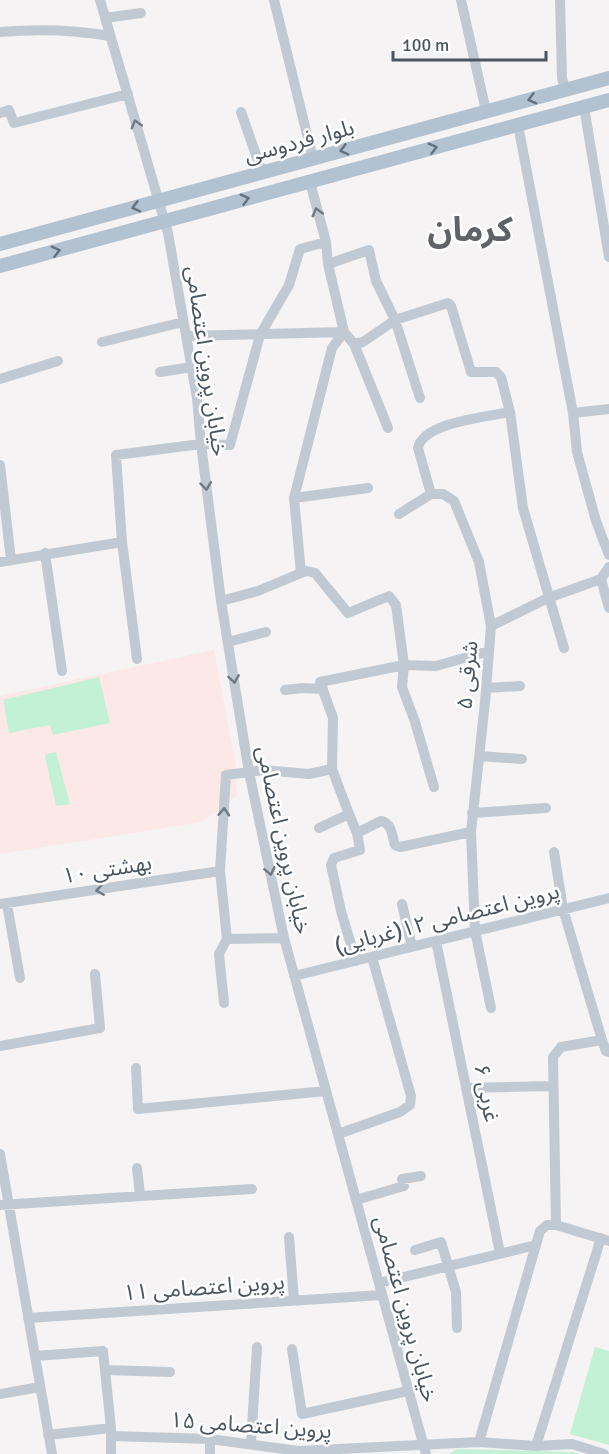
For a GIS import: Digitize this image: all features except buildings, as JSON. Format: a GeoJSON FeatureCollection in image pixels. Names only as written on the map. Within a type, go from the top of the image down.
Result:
{"type":"FeatureCollection","features":[{"type":"Feature","properties":{"kind":"main road","name":"بلوار فردوسی"},"geometry":{"type":"LineString","coordinates":[[0,244],[609,78]]}},
{"type":"Feature","properties":{"kind":"main road","name":"بلوار فردوسی"},"geometry":{"type":"LineString","coordinates":[[0,266],[609,100]]}},
{"type":"Feature","properties":{"kind":"main road"},"geometry":{"type":"LineString","coordinates":[[486,111],[491,132]]}},
{"type":"Feature","properties":{"kind":"street","name":"خیابان پروین اعتصامی"},"geometry":{"type":"LineString","coordinates":[[100,0],[165,221],[192,367],[221,601],[249,772],[284,938],[425,1450]]}},
{"type":"Feature","properties":{"kind":"street"},"geometry":{"type":"LineString","coordinates":[[274,0],[313,159]]}},
{"type":"Feature","properties":{"kind":"street"},"geometry":{"type":"LineString","coordinates":[[460,0],[486,111]]}},
{"type":"Feature","properties":{"kind":"street"},"geometry":{"type":"LineString","coordinates":[[560,0],[562,78],[565,90]]}},
{"type":"Feature","properties":{"kind":"street"},"geometry":{"type":"LineString","coordinates":[[105,18],[141,14]]}},
{"type":"Feature","properties":{"kind":"street"},"geometry":{"type":"LineString","coordinates":[[0,32],[95,33],[111,36]]}},
{"type":"Feature","properties":{"kind":"street"},"geometry":{"type":"LineString","coordinates":[[0,113],[9,110],[15,123],[128,94]]}},
{"type":"Feature","properties":{"kind":"street"},"geometry":{"type":"LineString","coordinates":[[584,107],[609,256]]}},
{"type":"Feature","properties":{"kind":"street"},"geometry":{"type":"LineString","coordinates":[[241,112],[262,172]]}},
{"type":"Feature","properties":{"kind":"street"},"geometry":{"type":"LineString","coordinates":[[518,125],[573,414],[577,452],[596,520],[609,555]]}},
{"type":"Feature","properties":{"kind":"street"},"geometry":{"type":"LineString","coordinates":[[310,182],[326,242],[328,264],[344,332],[354,344],[388,428]]}},
{"type":"Feature","properties":{"kind":"street"},"geometry":{"type":"LineString","coordinates":[[137,659],[122,542],[116,454],[201,444],[230,445],[260,336],[289,285],[300,249],[326,242]]}},
{"type":"Feature","properties":{"kind":"street"},"geometry":{"type":"LineString","coordinates":[[328,264],[369,250],[376,281],[395,320],[420,399]]}},
{"type":"Feature","properties":{"kind":"street"},"geometry":{"type":"LineString","coordinates":[[354,344],[363,342],[395,320],[448,303],[451,306],[471,372],[496,372],[501,377],[510,412],[523,508],[564,648]]}},
{"type":"Feature","properties":{"kind":"street"},"geometry":{"type":"LineString","coordinates":[[102,342],[183,322]]}},
{"type":"Feature","properties":{"kind":"street"},"geometry":{"type":"LineString","coordinates":[[187,336],[260,336],[344,332]]}},
{"type":"Feature","properties":{"kind":"street"},"geometry":{"type":"LineString","coordinates":[[301,573],[294,498],[332,348],[344,332]]}},
{"type":"Feature","properties":{"kind":"street"},"geometry":{"type":"LineString","coordinates":[[0,379],[58,361]]}},
{"type":"Feature","properties":{"kind":"street"},"geometry":{"type":"LineString","coordinates":[[160,372],[192,367]]}},
{"type":"Feature","properties":{"kind":"street"},"geometry":{"type":"LineString","coordinates":[[573,414],[609,409]]}},
{"type":"Feature","properties":{"kind":"street"},"geometry":{"type":"LineString","coordinates":[[399,514],[430,494],[418,448],[424,435],[432,429],[510,412]]}},
{"type":"Feature","properties":{"kind":"street"},"geometry":{"type":"LineString","coordinates":[[0,465],[5,561],[122,542]]}},
{"type":"Feature","properties":{"kind":"street"},"geometry":{"type":"LineString","coordinates":[[294,498],[369,488]]}},
{"type":"Feature","properties":{"kind":"street","name":"شرقی ۵"},"geometry":{"type":"LineString","coordinates":[[430,494],[442,494],[454,501],[479,562],[490,626],[471,832],[474,931],[491,1008]]}},
{"type":"Feature","properties":{"kind":"street"},"geometry":{"type":"LineString","coordinates":[[45,553],[62,671]]}},
{"type":"Feature","properties":{"kind":"street"},"geometry":{"type":"LineString","coordinates":[[490,626],[548,598],[601,579],[609,567]]}},
{"type":"Feature","properties":{"kind":"street"},"geometry":{"type":"LineString","coordinates":[[221,601],[258,591],[307,571],[315,573],[348,613],[390,596],[396,605],[404,665],[402,687],[434,787]]}},
{"type":"Feature","properties":{"kind":"street"},"geometry":{"type":"LineString","coordinates":[[601,579],[609,608]]}},
{"type":"Feature","properties":{"kind":"street"},"geometry":{"type":"LineString","coordinates":[[228,642],[266,632]]}},
{"type":"Feature","properties":{"kind":"street"},"geometry":{"type":"LineString","coordinates":[[356,961],[341,911],[332,861],[360,850],[357,833],[333,770],[333,718],[320,682],[404,665],[436,666],[489,651]]}},
{"type":"Feature","properties":{"kind":"street"},"geometry":{"type":"LineString","coordinates":[[486,688],[520,686]]}},
{"type":"Feature","properties":{"kind":"street"},"geometry":{"type":"LineString","coordinates":[[285,690],[323,689]]}},
{"type":"Feature","properties":{"kind":"street"},"geometry":{"type":"LineString","coordinates":[[479,756],[522,759]]}},
{"type":"Feature","properties":{"kind":"street"},"geometry":{"type":"LineString","coordinates":[[224,1003],[219,954],[227,939],[220,871],[226,775],[263,770],[309,774],[333,770]]}},
{"type":"Feature","properties":{"kind":"street"},"geometry":{"type":"LineString","coordinates":[[472,813],[546,808]]}},
{"type":"Feature","properties":{"kind":"street"},"geometry":{"type":"LineString","coordinates":[[319,828],[349,814]]}},
{"type":"Feature","properties":{"kind":"street"},"geometry":{"type":"LineString","coordinates":[[357,833],[381,820],[385,821],[395,845],[404,847],[471,832]]}},
{"type":"Feature","properties":{"kind":"street"},"geometry":{"type":"LineString","coordinates":[[554,852],[563,909],[602,1040],[606,1051],[609,1052]]}},
{"type":"Feature","properties":{"kind":"street","name":"بهشتی ۱۰"},"geometry":{"type":"LineString","coordinates":[[3,904],[220,871]]}},
{"type":"Feature","properties":{"kind":"street","name":"پروین اعتصامی ۱۲(غربایی)"},"geometry":{"type":"LineString","coordinates":[[294,976],[609,898]]}},
{"type":"Feature","properties":{"kind":"street"},"geometry":{"type":"LineString","coordinates":[[3,904],[20,978]]}},
{"type":"Feature","properties":{"kind":"street"},"geometry":{"type":"LineString","coordinates":[[402,904],[412,947]]}},
{"type":"Feature","properties":{"kind":"street"},"geometry":{"type":"LineString","coordinates":[[227,939],[284,938]]}},
{"type":"Feature","properties":{"kind":"street","name":"غربی ۶"},"geometry":{"type":"LineString","coordinates":[[436,941],[500,1253]]}},
{"type":"Feature","properties":{"kind":"street"},"geometry":{"type":"LineString","coordinates":[[338,1134],[400,1112],[410,1105],[411,1096],[372,957]]}},
{"type":"Feature","properties":{"kind":"street"},"geometry":{"type":"LineString","coordinates":[[0,1047],[100,1028],[95,974]]}},
{"type":"Feature","properties":{"kind":"street"},"geometry":{"type":"LineString","coordinates":[[556,1225],[553,1058],[561,1047],[602,1040]]}},
{"type":"Feature","properties":{"kind":"street"},"geometry":{"type":"LineString","coordinates":[[136,1068],[138,1109],[326,1091]]}},
{"type":"Feature","properties":{"kind":"street"},"geometry":{"type":"LineString","coordinates":[[466,1088],[553,1086]]}},
{"type":"Feature","properties":{"kind":"street"},"geometry":{"type":"LineString","coordinates":[[0,1154],[4,1204],[28,1318],[52,1454]]}},
{"type":"Feature","properties":{"kind":"street"},"geometry":{"type":"LineString","coordinates":[[137,1168],[140,1195]]}},
{"type":"Feature","properties":{"kind":"street"},"geometry":{"type":"LineString","coordinates":[[356,1200],[404,1186],[402,1179],[421,1176]]}},
{"type":"Feature","properties":{"kind":"street"},"geometry":{"type":"LineString","coordinates":[[4,1204],[252,1189]]}},
{"type":"Feature","properties":{"kind":"street"},"geometry":{"type":"LineString","coordinates":[[479,1442],[540,1231],[547,1225],[556,1225],[605,1239],[536,1446]]}},
{"type":"Feature","properties":{"kind":"street"},"geometry":{"type":"LineString","coordinates":[[290,1237],[294,1300]]}},
{"type":"Feature","properties":{"kind":"street"},"geometry":{"type":"LineString","coordinates":[[416,1250],[441,1242],[456,1292],[457,1328]]}},
{"type":"Feature","properties":{"kind":"street"},"geometry":{"type":"LineString","coordinates":[[379,1283],[536,1245]]}},
{"type":"Feature","properties":{"kind":"street","name":"پروین اعتصامی ۱۱"},"geometry":{"type":"LineString","coordinates":[[28,1318],[382,1295]]}},
{"type":"Feature","properties":{"kind":"street"},"geometry":{"type":"LineString","coordinates":[[251,1443],[257,1347]]}},
{"type":"Feature","properties":{"kind":"street"},"geometry":{"type":"LineString","coordinates":[[292,1349],[302,1414],[408,1391]]}},
{"type":"Feature","properties":{"kind":"street"},"geometry":{"type":"LineString","coordinates":[[35,1356],[103,1351],[111,1454]]}},
{"type":"Feature","properties":{"kind":"street"},"geometry":{"type":"LineString","coordinates":[[105,1370],[170,1372]]}},
{"type":"Feature","properties":{"kind":"street"},"geometry":{"type":"LineString","coordinates":[[0,1394],[40,1387]]}},
{"type":"Feature","properties":{"kind":"street","name":"پروین اعتصامی ۱۵"},"geometry":{"type":"LineString","coordinates":[[48,1435],[111,1432],[210,1439],[251,1443],[299,1452],[334,1453],[425,1450],[479,1442],[536,1446],[572,1444],[604,1454]]}},
{"type":"Feature","properties":{"kind":"street"},"geometry":{"type":"LineString","coordinates":[[210,1439],[210,1454]]}},
{"type":"Feature","properties":{"kind":"shaded area"},"geometry":{"type":"Polygon","coordinates":[[[214,650],[235,761],[237,796],[202,822],[0,854],[0,696],[214,650]]]}},
{"type":"Feature","properties":{"kind":"green space"},"geometry":{"type":"Polygon","coordinates":[[[99,677],[110,723],[53,735],[50,725],[9,733],[3,700],[99,677]]]}},
{"type":"Feature","properties":{"kind":"green space"},"geometry":{"type":"Polygon","coordinates":[[[56,752],[70,804],[56,806],[45,757],[46,754],[56,752]]]}},
{"type":"Feature","properties":{"kind":"green space"},"geometry":{"type":"Polygon","coordinates":[[[595,1347],[609,1351],[609,1445],[570,1434],[595,1347]]]}},
{"type":"Feature","properties":{"kind":"green space"},"geometry":{"type":"Polygon","coordinates":[[[457,1449],[573,1452],[580,1454],[449,1454],[457,1449]]]}},
{"type":"Feature","properties":{"kind":"district","name":"کرمان"},"geometry":{"type":"Point","coordinates":[470,230]}}]}
